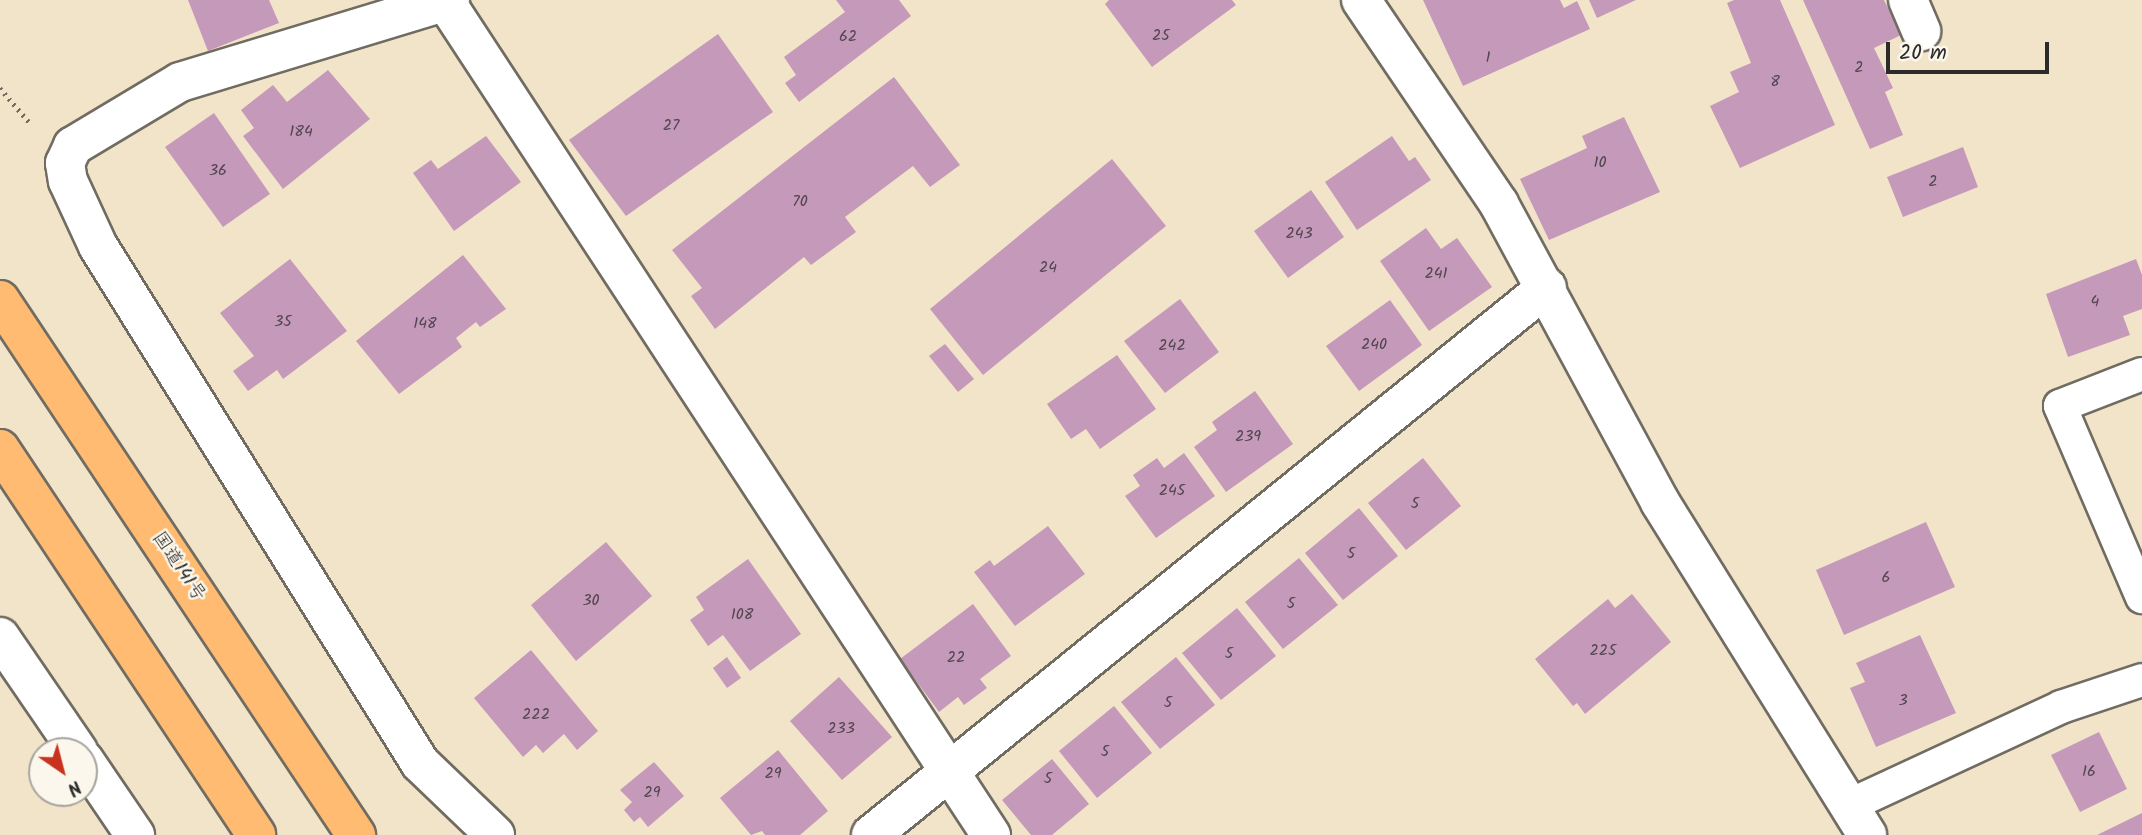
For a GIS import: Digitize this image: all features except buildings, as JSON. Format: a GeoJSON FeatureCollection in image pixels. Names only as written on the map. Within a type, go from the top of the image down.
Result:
{"type":"FeatureCollection","features":[{"type":"Feature","properties":{"kind":"highway","name":"国道141号"},"geometry":{"type":"LineString","coordinates":[[0,300],[356,835]]}},
{"type":"Feature","properties":{"kind":"highway"},"geometry":{"type":"LineString","coordinates":[[0,449],[256,835]]}},
{"type":"Feature","properties":{"kind":"street"},"geometry":{"type":"LineString","coordinates":[[1361,0],[1499,204],[1547,287],[1660,502],[1863,827]]}},
{"type":"Feature","properties":{"kind":"street"},"geometry":{"type":"LineString","coordinates":[[495,835],[420,763],[98,246],[68,181],[65,163],[73,146],[180,82],[389,8],[447,1],[991,835]]}},
{"type":"Feature","properties":{"kind":"street"},"geometry":{"type":"LineString","coordinates":[[871,835],[947,770],[1547,287]]}},
{"type":"Feature","properties":{"kind":"street"},"geometry":{"type":"LineString","coordinates":[[0,637],[68,737]]}},
{"type":"Feature","properties":{"kind":"street"},"geometry":{"type":"LineString","coordinates":[[98,781],[135,835]]}},
{"type":"Feature","properties":{"kind":"lane"},"geometry":{"type":"LineString","coordinates":[[2142,374],[2060,405],[2142,597]]}},
{"type":"Feature","properties":{"kind":"lane"},"geometry":{"type":"LineString","coordinates":[[1863,827],[2061,707],[2130,688],[2142,680]]}}]}
